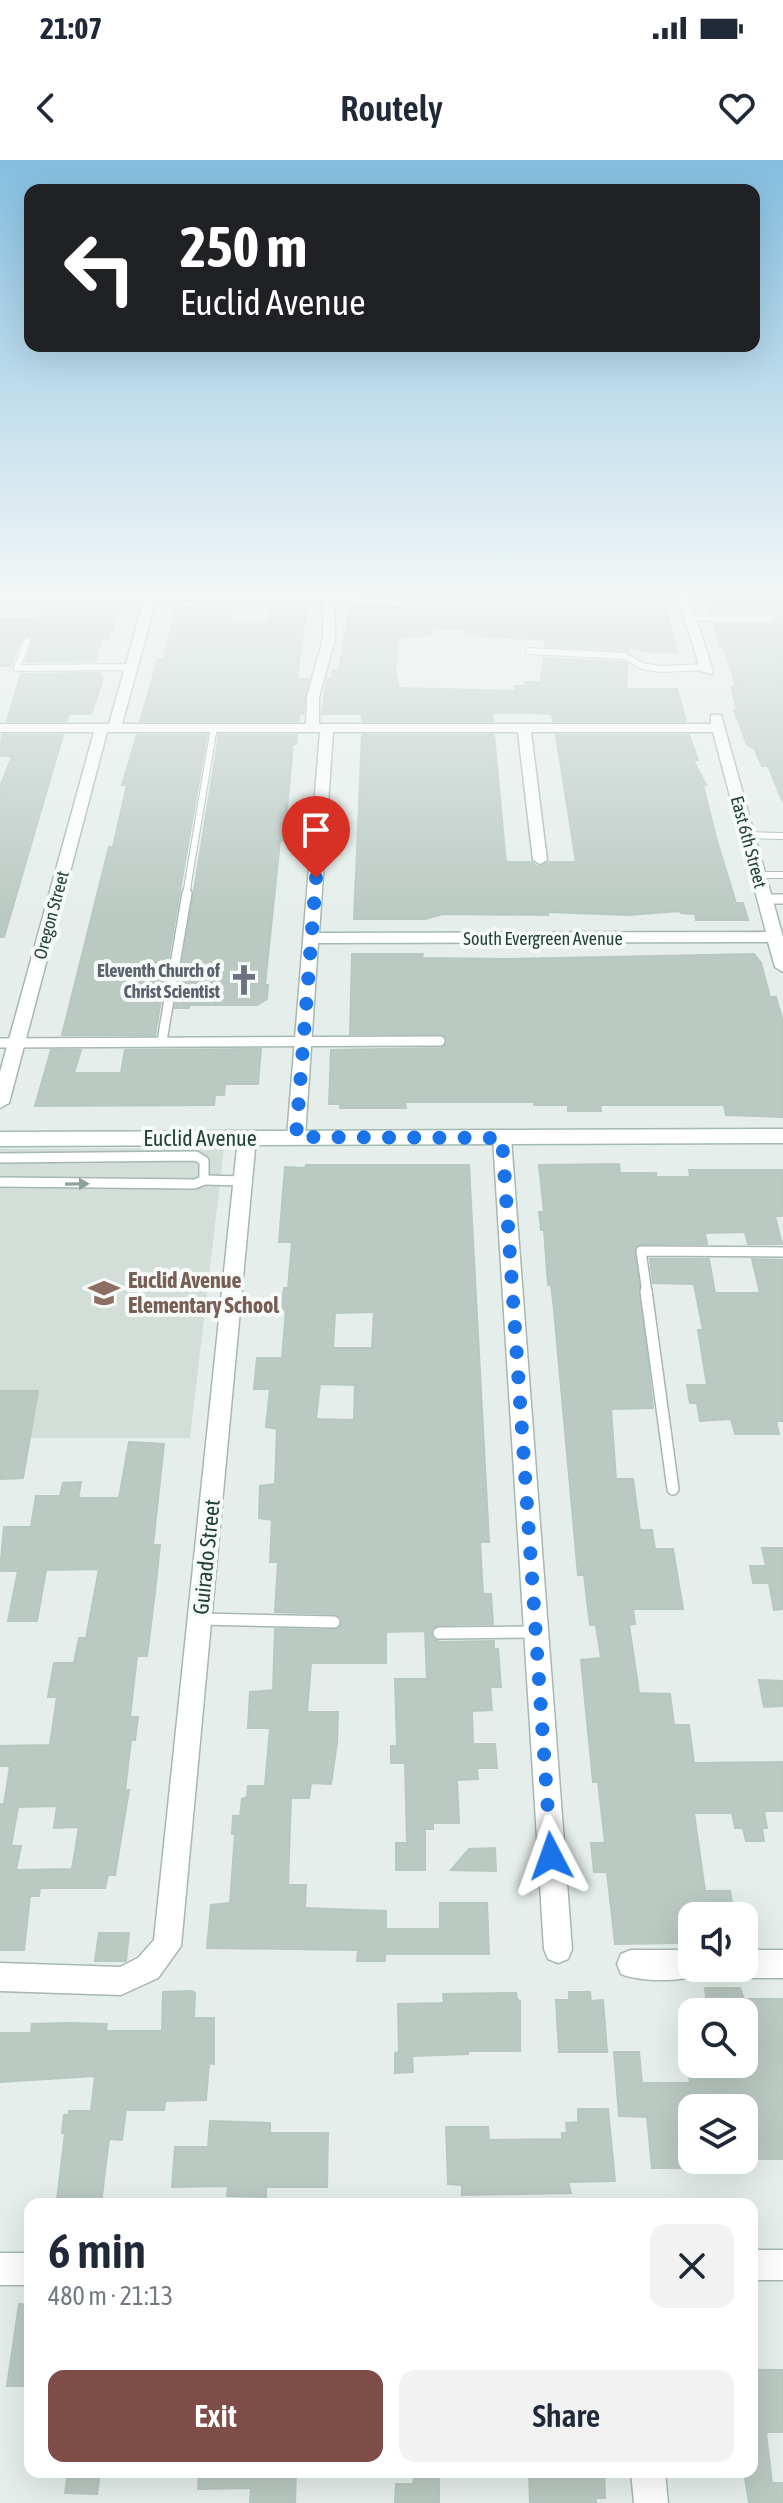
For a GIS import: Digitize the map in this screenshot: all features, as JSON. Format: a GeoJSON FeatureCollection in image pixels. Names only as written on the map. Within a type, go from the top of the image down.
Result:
{"type":"FeatureCollection","features":[{"type":"Feature","properties":{"kind":"street","name":"Oregon Street"},"geometry":{"type":"LineString","coordinates":[[0,1103],[8,1043],[119,700]]}},
{"type":"Feature","properties":{"kind":"street"},"geometry":{"type":"LineString","coordinates":[[296,1137],[312,938],[320,728],[315,700]]}},
{"type":"Feature","properties":{"kind":"street","name":"East 6th Street"},"geometry":{"type":"LineString","coordinates":[[524,728],[718,723],[783,967]]}},
{"type":"Feature","properties":{"kind":"street"},"geometry":{"type":"LineString","coordinates":[[0,728],[524,728],[540,860]]}},
{"type":"Feature","properties":{"kind":"street","name":"South Evergreen Avenue"},"geometry":{"type":"LineString","coordinates":[[312,938],[775,937]]}},
{"type":"Feature","properties":{"kind":"street","name":"Euclid Avenue"},"geometry":{"type":"LineString","coordinates":[[0,1139],[783,1136]]}},
{"type":"Feature","properties":{"kind":"street","name":"Guirado Street"},"geometry":{"type":"LineString","coordinates":[[0,1977],[121,1981],[148,1968],[167,1946],[247,1138]]}},
{"type":"Feature","properties":{"kind":"street"},"geometry":{"type":"LineString","coordinates":[[502,1138],[558,1949]]}},
{"type":"Feature","properties":{"kind":"street"},"geometry":{"type":"LineString","coordinates":[[631,1964],[678,1964]]}},
{"type":"Feature","properties":{"kind":"street"},"geometry":{"type":"LineString","coordinates":[[758,1964],[783,1964]]}},
{"type":"Feature","properties":{"kind":"street"},"geometry":{"type":"LineString","coordinates":[[758,2265],[783,2265]]}},
{"type":"Feature","properties":{"kind":"street"},"geometry":{"type":"LineString","coordinates":[[0,2269],[24,2269]]}},
{"type":"Feature","properties":{"kind":"street"},"geometry":{"type":"LineString","coordinates":[[649,2478],[651,2503]]}},
{"type":"Feature","properties":{"kind":"lane"},"geometry":{"type":"LineString","coordinates":[[162,1041],[214,727]]}},
{"type":"Feature","properties":{"kind":"lane"},"geometry":{"type":"LineString","coordinates":[[747,835],[783,836]]}},
{"type":"Feature","properties":{"kind":"lane"},"geometry":{"type":"LineString","coordinates":[[759,875],[783,875]]}},
{"type":"Feature","properties":{"kind":"lane"},"geometry":{"type":"LineString","coordinates":[[764,899],[783,899]]}},
{"type":"Feature","properties":{"kind":"lane"},"geometry":{"type":"LineString","coordinates":[[8,1043],[440,1041]]}},
{"type":"Feature","properties":{"kind":"lane"},"geometry":{"type":"LineString","coordinates":[[0,1158],[196,1156],[204,1161],[204,1180]]}},
{"type":"Feature","properties":{"kind":"lane"},"geometry":{"type":"LineString","coordinates":[[0,1182],[195,1184],[204,1180],[243,1181]]}},
{"type":"Feature","properties":{"kind":"lane"},"geometry":{"type":"LineString","coordinates":[[673,1489],[641,1251],[783,1252]]}},
{"type":"Feature","properties":{"kind":"lane"},"geometry":{"type":"LineString","coordinates":[[200,1619],[334,1622]]}},
{"type":"Feature","properties":{"kind":"lane"},"geometry":{"type":"LineString","coordinates":[[439,1633],[536,1632]]}},
{"type":"Feature","properties":{"kind":"shaded area","name":"Euclid Avenue Elementary School"},"geometry":{"type":"Polygon","coordinates":[[[224,1148],[190,1438],[0,1438],[0,1149],[224,1148]]]}},
{"type":"Feature","properties":{"kind":"building"},"geometry":{"type":"Polygon","coordinates":[[[13,700],[96,700],[91,714],[69,714],[67,721],[7,721],[13,700]]]}},
{"type":"Feature","properties":{"kind":"building"},"geometry":{"type":"Polygon","coordinates":[[[146,700],[305,700],[299,721],[140,721],[146,700]]]}},
{"type":"Feature","properties":{"kind":"building"},"geometry":{"type":"Polygon","coordinates":[[[324,700],[680,700],[686,721],[553,721],[552,714],[492,713],[493,721],[362,721],[362,714],[322,714],[324,700]]]}},
{"type":"Feature","properties":{"kind":"building"},"geometry":{"type":"Polygon","coordinates":[[[734,700],[783,700],[783,802],[768,766],[762,766],[754,748],[747,745],[734,710],[737,710],[734,700]]]}},
{"type":"Feature","properties":{"kind":"building"},"geometry":{"type":"Polygon","coordinates":[[[2,735],[63,735],[4,937],[0,937],[0,787],[12,756],[0,756],[2,735]]]}},
{"type":"Feature","properties":{"kind":"building"},"geometry":{"type":"Polygon","coordinates":[[[137,735],[207,735],[155,1035],[62,1035],[109,847],[113,847],[127,785],[122,785],[137,735]]]}},
{"type":"Feature","properties":{"kind":"building"},"geometry":{"type":"Polygon","coordinates":[[[219,735],[297,735],[296,744],[293,744],[284,841],[280,841],[265,985],[268,985],[267,999],[257,1005],[190,1005],[189,1008],[175,1008],[219,735]]]}},
{"type":"Feature","properties":{"kind":"building"},"geometry":{"type":"Polygon","coordinates":[[[362,735],[494,735],[506,862],[531,862],[539,867],[549,862],[576,862],[556,735],[689,735],[698,760],[693,760],[706,785],[703,785],[717,841],[736,903],[743,903],[748,920],[696,920],[695,914],[680,911],[628,915],[548,912],[548,915],[443,914],[425,919],[354,919],[362,735]]]}},
{"type":"Feature","properties":{"kind":"building"},"geometry":{"type":"Polygon","coordinates":[[[352,954],[507,959],[754,954],[761,963],[770,997],[776,997],[783,1022],[783,1117],[726,1115],[724,1105],[600,1105],[601,1111],[568,1111],[568,1105],[534,1105],[534,1102],[405,1102],[406,1108],[340,1108],[340,1104],[329,1104],[331,1050],[440,1048],[447,1042],[446,1037],[440,1034],[350,1034],[352,954]]]}},
{"type":"Feature","properties":{"kind":"building"},"geometry":{"type":"Polygon","coordinates":[[[261,1049],[258,1084],[225,1084],[224,1095],[215,1095],[214,1105],[35,1106],[51,1050],[81,1050],[74,1073],[121,1073],[125,1050],[261,1049]]]}},
{"type":"Feature","properties":{"kind":"building"},"geometry":{"type":"Polygon","coordinates":[[[619,1164],[620,1173],[656,1173],[656,1177],[690,1177],[689,1170],[783,1170],[783,1216],[775,1216],[782,1244],[748,1244],[745,1232],[705,1233],[707,1244],[641,1244],[635,1247],[653,1408],[611,1409],[616,1479],[633,1479],[640,1530],[652,1530],[655,1549],[673,1549],[683,1609],[633,1609],[635,1624],[629,1625],[639,1693],[670,1694],[674,1725],[689,1725],[694,1763],[783,1762],[783,1811],[764,1811],[767,1828],[762,1828],[764,1841],[746,1841],[743,1828],[735,1828],[732,1813],[694,1813],[705,1891],[730,1891],[732,1902],[678,1902],[678,1943],[615,1944],[607,1872],[594,1872],[591,1843],[605,1843],[598,1782],[593,1782],[581,1660],[601,1658],[596,1625],[590,1625],[584,1575],[578,1575],[554,1310],[539,1212],[544,1212],[539,1165],[619,1164]]]}},
{"type":"Feature","properties":{"kind":"building"},"geometry":{"type":"Polygon","coordinates":[[[306,1165],[469,1165],[489,1542],[480,1542],[483,1594],[491,1594],[493,1624],[438,1625],[432,1628],[431,1634],[439,1642],[494,1641],[494,1649],[498,1649],[501,1687],[490,1687],[492,1710],[472,1711],[473,1744],[495,1744],[497,1768],[477,1768],[478,1779],[457,1780],[459,1823],[433,1823],[433,1829],[425,1829],[425,1870],[396,1870],[396,1843],[407,1843],[405,1763],[391,1763],[391,1746],[397,1746],[395,1679],[427,1679],[425,1631],[386,1632],[386,1663],[311,1663],[307,1712],[338,1712],[337,1743],[331,1784],[311,1783],[309,1798],[291,1798],[288,1885],[306,1885],[305,1908],[386,1911],[386,1929],[440,1929],[440,1903],[487,1903],[489,1954],[385,1954],[385,1961],[357,1961],[358,1950],[207,1948],[211,1905],[230,1903],[235,1834],[232,1834],[233,1816],[240,1816],[242,1799],[247,1797],[248,1786],[265,1786],[270,1728],[248,1728],[250,1692],[273,1690],[275,1629],[334,1630],[342,1623],[341,1617],[335,1614],[275,1612],[278,1562],[270,1562],[272,1520],[259,1518],[260,1486],[275,1484],[277,1429],[266,1427],[270,1389],[254,1389],[257,1358],[282,1358],[286,1310],[281,1310],[284,1288],[288,1288],[292,1242],[279,1242],[285,1167],[305,1168],[306,1165]],[[374,1312],[335,1313],[333,1348],[372,1348],[374,1312]],[[320,1384],[316,1419],[354,1420],[355,1385],[320,1384]]]}},
{"type":"Feature","properties":{"kind":"building"},"geometry":{"type":"Polygon","coordinates":[[[650,1259],[709,1259],[715,1293],[760,1293],[752,1259],[783,1260],[783,1421],[776,1421],[779,1434],[735,1434],[731,1419],[700,1421],[697,1403],[690,1403],[687,1385],[707,1385],[698,1330],[703,1330],[694,1284],[653,1283],[650,1259]]]}},
{"type":"Feature","properties":{"kind":"building"},"geometry":{"type":"Polygon","coordinates":[[[0,1391],[38,1391],[23,1478],[0,1479],[0,1391]]]}},
{"type":"Feature","properties":{"kind":"building"},"geometry":{"type":"Polygon","coordinates":[[[129,1442],[164,1444],[153,1545],[160,1545],[155,1592],[147,1656],[137,1656],[130,1717],[138,1717],[135,1740],[131,1740],[125,1791],[129,1790],[115,1875],[108,1875],[105,1888],[40,1888],[39,1896],[30,1896],[24,1950],[0,1950],[0,1804],[4,1804],[10,1766],[0,1766],[0,1746],[50,1745],[57,1697],[48,1697],[54,1663],[74,1663],[79,1638],[86,1638],[99,1569],[46,1570],[37,1621],[8,1621],[18,1571],[0,1571],[4,1527],[31,1527],[36,1496],[60,1496],[63,1483],[81,1482],[78,1498],[119,1498],[129,1442]],[[57,1806],[18,1807],[11,1846],[21,1846],[16,1870],[72,1869],[79,1827],[54,1828],[57,1806]]]}},
{"type":"Feature","properties":{"kind":"building"},"geometry":{"type":"Polygon","coordinates":[[[762,1548],[783,1548],[783,1609],[774,1610],[769,1583],[753,1583],[750,1566],[766,1566],[762,1548]]]}},
{"type":"Feature","properties":{"kind":"building"},"geometry":{"type":"Polygon","coordinates":[[[759,1680],[783,1681],[783,1706],[764,1707],[759,1680]]]}},
{"type":"Feature","properties":{"kind":"building"},"geometry":{"type":"Polygon","coordinates":[[[495,1848],[496,1871],[451,1870],[469,1849],[495,1848]]]}},
{"type":"Feature","properties":{"kind":"building"},"geometry":{"type":"Polygon","coordinates":[[[99,1933],[129,1933],[126,1961],[95,1961],[99,1933]]]}},
{"type":"Feature","properties":{"kind":"building"},"geometry":{"type":"Polygon","coordinates":[[[705,1988],[740,1988],[744,1998],[706,1998],[705,1988]]]}},
{"type":"Feature","properties":{"kind":"building"},"geometry":{"type":"Polygon","coordinates":[[[192,1991],[195,1993],[194,2018],[214,2018],[214,2064],[209,2063],[206,2100],[165,2101],[164,2110],[126,2110],[122,2140],[109,2139],[102,2198],[57,2198],[65,2133],[62,2133],[64,2115],[69,2115],[69,2111],[91,2111],[95,2076],[0,2082],[0,2033],[31,2033],[32,2024],[68,2023],[107,2024],[106,2031],[162,2031],[163,1992],[192,1991]]]}},
{"type":"Feature","properties":{"kind":"building"},"geometry":{"type":"Polygon","coordinates":[[[569,1992],[590,1992],[591,2001],[603,2000],[607,2052],[559,2052],[556,2000],[569,2000],[569,1992]]]}},
{"type":"Feature","properties":{"kind":"building"},"geometry":{"type":"Polygon","coordinates":[[[516,1993],[520,2001],[520,2051],[468,2051],[468,2054],[412,2056],[413,2072],[395,2073],[395,2053],[399,2052],[398,2004],[444,2003],[443,1994],[516,1993]]]}},
{"type":"Feature","properties":{"kind":"building"},"geometry":{"type":"Polygon","coordinates":[[[758,1999],[783,1999],[783,2159],[758,2159],[758,2094],[678,2094],[678,2168],[652,2168],[647,2117],[619,2116],[614,2052],[639,2052],[642,2083],[690,2083],[689,2078],[758,2078],[758,1999]]]}},
{"type":"Feature","properties":{"kind":"building"},"geometry":{"type":"Polygon","coordinates":[[[578,2109],[608,2109],[615,2181],[568,2182],[571,2193],[462,2195],[462,2185],[448,2184],[446,2127],[488,2127],[489,2140],[562,2139],[562,2133],[567,2133],[566,2123],[578,2122],[578,2109]]]}},
{"type":"Feature","properties":{"kind":"building"},"geometry":{"type":"Polygon","coordinates":[[[210,2121],[270,2123],[270,2133],[328,2133],[327,2187],[266,2187],[266,2197],[227,2196],[228,2186],[172,2187],[175,2147],[208,2147],[210,2121]]]}},
{"type":"Feature","properties":{"kind":"building"},"geometry":{"type":"Polygon","coordinates":[[[19,2304],[24,2304],[24,2386],[7,2386],[19,2304]]]}},
{"type":"Feature","properties":{"kind":"building"},"geometry":{"type":"Polygon","coordinates":[[[758,2370],[783,2370],[783,2432],[766,2432],[772,2483],[783,2483],[783,2503],[749,2503],[745,2478],[758,2478],[758,2370]]]}},
{"type":"Feature","properties":{"kind":"building"},"geometry":{"type":"Polygon","coordinates":[[[67,2478],[99,2478],[97,2494],[65,2493],[67,2478]]]}},
{"type":"Feature","properties":{"kind":"building"},"geometry":{"type":"Polygon","coordinates":[[[199,2478],[250,2478],[250,2488],[198,2489],[199,2478]]]}},
{"type":"Feature","properties":{"kind":"building"},"geometry":{"type":"Polygon","coordinates":[[[252,2478],[296,2478],[295,2503],[250,2503],[252,2478]]]}},
{"type":"Feature","properties":{"kind":"building"},"geometry":{"type":"Polygon","coordinates":[[[414,2478],[439,2478],[439,2503],[395,2503],[396,2484],[413,2484],[414,2478]]]}},
{"type":"Feature","properties":{"kind":"building"},"geometry":{"type":"Polygon","coordinates":[[[529,2478],[604,2478],[605,2498],[596,2498],[596,2503],[530,2503],[529,2478]]]}},
{"type":"Feature","properties":{"kind":"place","name":"Eleventh Church of Christ Scientist"},"geometry":{"type":"Point","coordinates":[244,980]}},
{"type":"Feature","properties":{"kind":"place","name":"Euclid Avenue Elementary School"},"geometry":{"type":"Point","coordinates":[104,1293]}},
{"type":"Feature","properties":{"kind":"route"},"geometry":{"type":"LineString","coordinates":[[316,878],[296,1137],[502,1138],[551,1856]]}}]}
